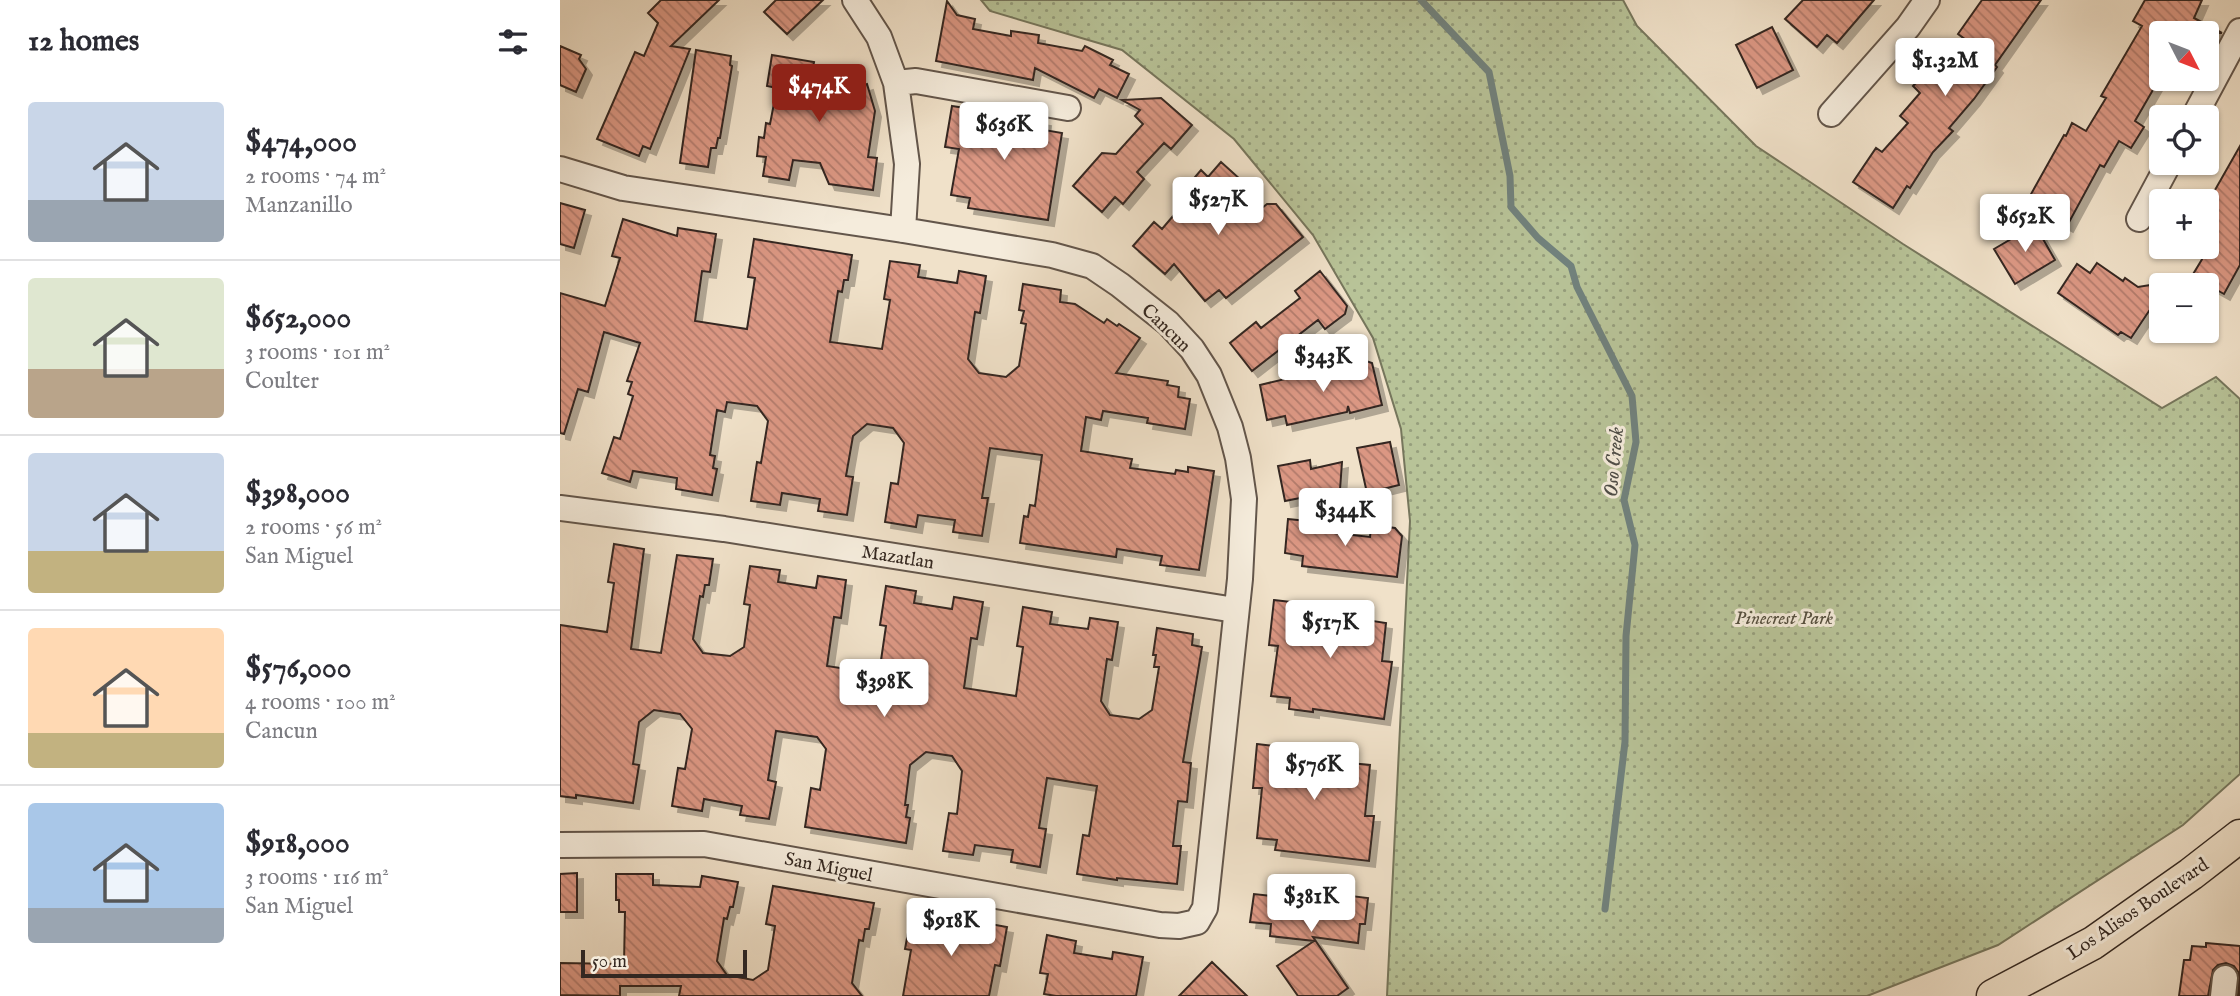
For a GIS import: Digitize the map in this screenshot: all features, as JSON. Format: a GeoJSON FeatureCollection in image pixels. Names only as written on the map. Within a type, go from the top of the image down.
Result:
{"type":"FeatureCollection","features":[{"type":"Feature","properties":{"kind":"main road","name":"Los Alisos Boulevard"},"geometry":{"type":"LineString","coordinates":[[1993,996],[2093,943],[2240,836]]}},
{"type":"Feature","properties":{"kind":"street"},"geometry":{"type":"LineString","coordinates":[[855,0],[879,37],[896,83],[907,164],[903,230]]}},
{"type":"Feature","properties":{"kind":"street"},"geometry":{"type":"LineString","coordinates":[[1831,114],[1908,26],[1927,0]]}},
{"type":"Feature","properties":{"kind":"street"},"geometry":{"type":"LineString","coordinates":[[2200,105],[2240,31]]}},
{"type":"Feature","properties":{"kind":"street"},"geometry":{"type":"LineString","coordinates":[[896,83],[916,81],[1068,108]]}},
{"type":"Feature","properties":{"kind":"street","name":"Cancun"},"geometry":{"type":"LineString","coordinates":[[560,169],[623,188],[903,230],[1052,255],[1092,266],[1168,323],[1192,349],[1209,375],[1230,427],[1244,499],[1240,579],[1205,908],[1197,922],[1179,926]]}},
{"type":"Feature","properties":{"kind":"street"},"geometry":{"type":"LineString","coordinates":[[2139,219],[2163,175]]}},
{"type":"Feature","properties":{"kind":"street","name":"Mazatlan"},"geometry":{"type":"LineString","coordinates":[[560,508],[724,529],[1235,610]]}},
{"type":"Feature","properties":{"kind":"street","name":"San Miguel"},"geometry":{"type":"LineString","coordinates":[[560,845],[704,844],[1028,903],[1179,926]]}},
{"type":"Feature","properties":{"kind":"green space","name":"Pinecrest Park"},"geometry":{"type":"Polygon","coordinates":[[[981,0],[1623,0],[1637,26],[1756,146],[1903,244],[2162,408],[2216,377],[2240,399],[2240,774],[2183,825],[1998,945],[1867,996],[1387,996],[1410,521],[1401,429],[1373,338],[1313,235],[1234,139],[1122,50],[990,11],[981,0]]]}},
{"type":"Feature","properties":{"kind":"building"},"geometry":{"type":"Polygon","coordinates":[[[661,0],[719,0],[671,46],[690,49],[650,149],[643,146],[639,156],[597,139],[635,52],[644,56],[658,23],[648,13],[661,0]]]}},
{"type":"Feature","properties":{"kind":"building"},"geometry":{"type":"Polygon","coordinates":[[[776,0],[823,0],[787,34],[764,12],[776,0]]]}},
{"type":"Feature","properties":{"kind":"building"},"geometry":{"type":"Polygon","coordinates":[[[1803,0],[1874,0],[1837,43],[1827,35],[1817,47],[1785,19],[1803,0]]]}},
{"type":"Feature","properties":{"kind":"building"},"geometry":{"type":"Polygon","coordinates":[[[1982,0],[2041,0],[1974,99],[1949,128],[1953,131],[1933,152],[1910,188],[1907,186],[1893,208],[1853,182],[1876,148],[1882,152],[1908,123],[1900,116],[1920,93],[1913,86],[1929,69],[1938,77],[1966,40],[1958,34],[1982,0]]]}},
{"type":"Feature","properties":{"kind":"building"},"geometry":{"type":"Polygon","coordinates":[[[2145,0],[2202,0],[2194,18],[2200,21],[2149,21],[2149,91],[2152,91],[2135,121],[2144,127],[2131,148],[2119,141],[2104,167],[2100,165],[2067,226],[2026,203],[2072,123],[2086,131],[2106,98],[2101,96],[2142,26],[2133,21],[2145,0]]]}},
{"type":"Feature","properties":{"kind":"building"},"geometry":{"type":"Polygon","coordinates":[[[947,1],[957,15],[975,19],[973,29],[1011,36],[1011,31],[1039,35],[1038,43],[1082,51],[1085,46],[1113,60],[1110,65],[1129,74],[1117,98],[1099,89],[1094,98],[1035,68],[1033,80],[936,61],[947,1]]]}},
{"type":"Feature","properties":{"kind":"building"},"geometry":{"type":"Polygon","coordinates":[[[1772,27],[1793,70],[1757,88],[1736,45],[1772,27]]]}},
{"type":"Feature","properties":{"kind":"building"},"geometry":{"type":"Polygon","coordinates":[[[560,46],[581,55],[579,59],[586,69],[576,92],[560,85],[560,46]]]}},
{"type":"Feature","properties":{"kind":"building"},"geometry":{"type":"Polygon","coordinates":[[[696,50],[731,56],[732,66],[720,138],[716,148],[711,148],[708,167],[680,163],[696,50]]]}},
{"type":"Feature","properties":{"kind":"building"},"geometry":{"type":"Polygon","coordinates":[[[772,55],[814,62],[811,79],[852,67],[858,87],[867,84],[875,111],[868,157],[877,158],[873,190],[829,184],[820,163],[793,160],[789,180],[763,176],[766,157],[757,156],[759,137],[764,138],[766,123],[770,124],[777,88],[767,86],[772,55]]]}},
{"type":"Feature","properties":{"kind":"building"},"geometry":{"type":"Polygon","coordinates":[[[1161,98],[1192,125],[1171,149],[1164,143],[1137,172],[1144,179],[1123,204],[1115,197],[1102,212],[1073,186],[1102,153],[1116,154],[1143,124],[1135,116],[1140,110],[1122,100],[1161,98]]]}},
{"type":"Feature","properties":{"kind":"building"},"geometry":{"type":"Polygon","coordinates":[[[952,106],[1045,120],[1044,130],[1062,133],[1048,220],[968,208],[970,198],[951,195],[959,149],[945,147],[952,106]]]}},
{"type":"Feature","properties":{"kind":"building"},"geometry":{"type":"Polygon","coordinates":[[[2240,146],[2240,265],[2224,294],[2219,291],[2219,273],[2194,273],[2202,259],[2219,259],[2219,189],[2216,189],[2240,146]]]}},
{"type":"Feature","properties":{"kind":"building"},"geometry":{"type":"Polygon","coordinates":[[[1221,162],[1241,180],[1227,196],[1251,217],[1267,204],[1276,204],[1303,237],[1226,298],[1219,290],[1205,301],[1174,264],[1165,274],[1133,246],[1154,222],[1162,229],[1185,202],[1179,196],[1201,170],[1208,177],[1221,162]]]}},
{"type":"Feature","properties":{"kind":"building"},"geometry":{"type":"Polygon","coordinates":[[[560,203],[585,210],[574,248],[560,244],[560,203]]]}},
{"type":"Feature","properties":{"kind":"building"},"geometry":{"type":"Polygon","coordinates":[[[623,219],[677,236],[678,228],[716,234],[710,272],[702,271],[695,321],[747,329],[755,278],[748,277],[754,239],[852,255],[848,280],[844,280],[842,292],[838,291],[830,342],[882,349],[890,300],[884,299],[890,261],[920,265],[918,277],[957,283],[959,271],[986,276],[980,313],[975,312],[968,359],[979,373],[1006,377],[1019,366],[1026,324],[1021,323],[1024,311],[1019,310],[1023,284],[1061,290],[1060,302],[1075,304],[1104,323],[1107,319],[1117,326],[1119,324],[1140,338],[1116,373],[1168,381],[1167,385],[1179,387],[1178,397],[1190,399],[1185,429],[1147,423],[1148,418],[1103,411],[1101,420],[1086,417],[1081,451],[1132,459],[1130,468],[1175,474],[1176,470],[1188,472],[1188,467],[1214,471],[1199,570],[1160,565],[1162,556],[1117,549],[1116,557],[1020,543],[1024,516],[1028,517],[1030,505],[1035,506],[1042,455],[990,448],[982,498],[988,498],[982,536],[953,532],[955,520],[918,515],[916,527],[885,522],[891,483],[898,484],[904,443],[893,428],[867,424],[853,436],[846,476],[853,477],[847,515],[818,511],[820,499],[782,493],[780,505],[751,501],[757,462],[761,463],[768,421],[757,406],[727,402],[725,412],[717,410],[710,455],[715,456],[713,468],[717,469],[712,495],[676,489],[677,478],[633,471],[630,482],[602,473],[614,437],[620,439],[633,396],[628,394],[632,382],[627,381],[640,343],[604,332],[588,392],[578,389],[564,434],[560,433],[560,293],[605,306],[620,258],[612,256],[623,219]]]}},
{"type":"Feature","properties":{"kind":"building"},"geometry":{"type":"Polygon","coordinates":[[[2035,225],[2055,260],[2015,284],[1994,249],[2035,225]]]}},
{"type":"Feature","properties":{"kind":"building"},"geometry":{"type":"Polygon","coordinates":[[[2097,263],[2123,281],[2125,278],[2138,287],[2149,285],[2149,311],[2131,338],[2121,332],[2118,335],[2058,293],[2077,264],[2090,273],[2097,263]]]}},
{"type":"Feature","properties":{"kind":"building"},"geometry":{"type":"Polygon","coordinates":[[[1320,271],[1347,306],[1345,314],[1325,329],[1318,320],[1252,371],[1230,343],[1256,322],[1261,328],[1300,298],[1295,291],[1320,271]]]}},
{"type":"Feature","properties":{"kind":"building"},"geometry":{"type":"Polygon","coordinates":[[[1363,360],[1372,363],[1382,405],[1350,413],[1348,406],[1347,412],[1287,425],[1285,416],[1267,420],[1260,385],[1340,369],[1339,365],[1363,360]]]}},
{"type":"Feature","properties":{"kind":"building"},"geometry":{"type":"Polygon","coordinates":[[[1390,442],[1399,485],[1367,493],[1357,448],[1390,442]]]}},
{"type":"Feature","properties":{"kind":"building"},"geometry":{"type":"Polygon","coordinates":[[[1310,460],[1311,469],[1342,462],[1340,490],[1285,501],[1278,466],[1310,460]]]}},
{"type":"Feature","properties":{"kind":"building"},"geometry":{"type":"Polygon","coordinates":[[[1288,519],[1336,524],[1335,533],[1370,537],[1371,528],[1375,529],[1374,525],[1395,528],[1402,536],[1397,577],[1302,566],[1303,556],[1285,553],[1288,519]]]}},
{"type":"Feature","properties":{"kind":"building"},"geometry":{"type":"Polygon","coordinates":[[[614,544],[644,549],[631,649],[661,653],[677,555],[713,559],[709,585],[705,585],[703,597],[700,596],[693,639],[703,653],[730,656],[744,647],[750,605],[744,604],[750,566],[780,570],[778,582],[816,588],[818,576],[846,580],[841,618],[834,617],[827,666],[879,674],[886,626],[880,625],[886,586],[916,591],[914,603],[952,609],[954,597],[983,602],[977,639],[971,638],[964,688],[1016,696],[1023,647],[1017,646],[1023,607],[1052,612],[1050,624],[1088,629],[1090,618],[1118,622],[1112,660],[1107,659],[1101,701],[1110,715],[1139,719],[1152,710],[1159,667],[1154,667],[1156,655],[1153,655],[1157,628],[1193,634],[1192,645],[1202,647],[1183,762],[1191,763],[1187,802],[1178,801],[1173,846],[1181,846],[1177,884],[1077,874],[1083,835],[1089,836],[1097,786],[1047,778],[1039,828],[1046,829],[1040,867],[1011,862],[1013,850],[975,845],[973,855],[943,851],[949,813],[957,814],[962,771],[952,756],[926,752],[910,765],[905,805],[908,805],[906,817],[910,818],[906,843],[805,827],[811,788],[820,790],[826,749],[817,737],[776,731],[768,780],[776,782],[769,819],[740,815],[742,806],[704,799],[702,811],[672,806],[678,768],[685,769],[692,729],[680,714],[654,710],[639,722],[633,764],[639,765],[633,803],[576,795],[576,798],[560,796],[560,625],[607,632],[614,583],[608,582],[614,544]]]}},
{"type":"Feature","properties":{"kind":"building"},"geometry":{"type":"Polygon","coordinates":[[[1274,600],[1367,611],[1366,620],[1386,623],[1382,661],[1392,662],[1384,719],[1313,709],[1313,712],[1289,709],[1290,698],[1271,696],[1278,646],[1269,645],[1274,600]]]}},
{"type":"Feature","properties":{"kind":"building"},"geometry":{"type":"Polygon","coordinates":[[[1257,744],[1351,752],[1350,763],[1370,765],[1365,816],[1374,816],[1369,861],[1275,850],[1277,840],[1257,838],[1262,788],[1253,788],[1257,744]]]}},
{"type":"Feature","properties":{"kind":"building"},"geometry":{"type":"Polygon","coordinates":[[[577,873],[577,912],[560,912],[560,874],[577,873]]]}},
{"type":"Feature","properties":{"kind":"building"},"geometry":{"type":"Polygon","coordinates":[[[616,874],[653,874],[653,885],[700,887],[702,876],[738,882],[733,907],[730,907],[727,919],[724,918],[717,961],[727,975],[753,980],[768,970],[775,926],[766,924],[773,886],[874,903],[869,929],[865,929],[863,941],[859,940],[852,983],[862,996],[679,996],[681,986],[620,986],[620,996],[560,995],[560,963],[624,964],[625,912],[619,912],[619,900],[616,900],[616,874]]]}},
{"type":"Feature","properties":{"kind":"building"},"geometry":{"type":"Polygon","coordinates":[[[1285,888],[1368,898],[1365,924],[1360,924],[1358,943],[1313,937],[1348,988],[1337,996],[1298,996],[1277,966],[1314,941],[1270,936],[1271,924],[1250,922],[1254,894],[1273,896],[1274,892],[1284,893],[1285,888]]]}},
{"type":"Feature","properties":{"kind":"building"},"geometry":{"type":"Polygon","coordinates":[[[912,911],[941,916],[939,927],[977,934],[979,922],[1007,927],[1000,966],[995,965],[989,996],[903,996],[911,950],[905,949],[912,911]]]}},
{"type":"Feature","properties":{"kind":"building"},"geometry":{"type":"Polygon","coordinates":[[[1047,935],[1076,941],[1074,953],[1112,959],[1113,952],[1143,957],[1136,996],[1044,994],[1048,974],[1040,973],[1047,935]]]}},
{"type":"Feature","properties":{"kind":"building"},"geometry":{"type":"Polygon","coordinates":[[[2206,943],[2240,946],[2240,996],[2239,973],[2234,966],[2226,963],[2213,970],[2208,996],[2179,996],[2184,960],[2190,960],[2192,946],[2206,947],[2206,943]]]}},
{"type":"Feature","properties":{"kind":"building"},"geometry":{"type":"Polygon","coordinates":[[[1212,962],[1247,996],[1179,996],[1212,962]]]}},
{"type":"Feature","properties":{"kind":"waterway","name":"Oso Creek"},"geometry":{"type":"LineString","coordinates":[[1421,0],[1489,72],[1510,176],[1511,207],[1538,238],[1571,266],[1577,287],[1632,396],[1636,442],[1624,500],[1635,545],[1626,636],[1625,742],[1605,909]]}}]}
